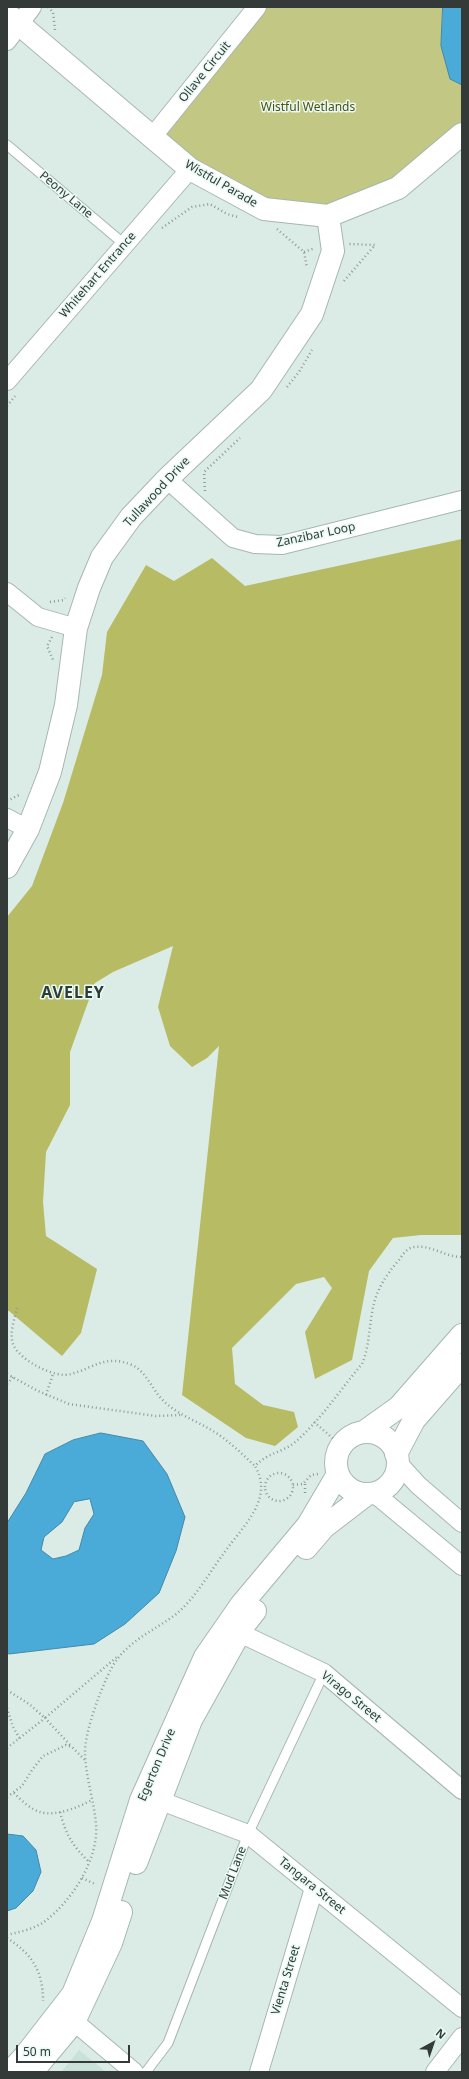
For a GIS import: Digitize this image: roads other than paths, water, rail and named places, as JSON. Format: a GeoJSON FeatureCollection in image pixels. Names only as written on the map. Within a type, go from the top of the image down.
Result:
{"type":"FeatureCollection","features":[{"type":"Feature","properties":{"kind":"street","name":"Ollave Circuit"},"geometry":{"type":"LineString","coordinates":[[153,136],[257,7]]}},
{"type":"Feature","properties":{"kind":"street","name":"Wistful Parade"},"geometry":{"type":"LineString","coordinates":[[16,21],[190,169],[264,209],[328,216],[398,188],[462,134]]}},
{"type":"Feature","properties":{"kind":"street","name":"Whitehart Entrance"},"geometry":{"type":"LineString","coordinates":[[12,387],[124,244],[190,169]]}},
{"type":"Feature","properties":{"kind":"street","name":"Tullawood Drive"},"geometry":{"type":"LineString","coordinates":[[7,867],[28,828],[50,772],[66,705],[76,628],[89,588],[102,557],[132,517],[167,479],[261,390],[312,314],[333,251],[328,216]]}},
{"type":"Feature","properties":{"kind":"street","name":"Zanzibar Loop"},"geometry":{"type":"LineString","coordinates":[[167,479],[233,538],[255,544],[282,545],[462,500]]}},
{"type":"Feature","properties":{"kind":"street"},"geometry":{"type":"LineString","coordinates":[[7,592],[38,618],[76,628]]}},
{"type":"Feature","properties":{"kind":"street"},"geometry":{"type":"LineString","coordinates":[[7,818],[28,828]]}},
{"type":"Feature","properties":{"kind":"street"},"geometry":{"type":"LineString","coordinates":[[462,1335],[399,1407],[364,1432],[347,1439],[341,1446],[337,1460],[330,1474],[350,1488],[370,1494],[462,1566]]}},
{"type":"Feature","properties":{"kind":"street"},"geometry":{"type":"LineString","coordinates":[[370,1494],[388,1486],[397,1472],[397,1459],[414,1420],[462,1365]]}},
{"type":"Feature","properties":{"kind":"street"},"geometry":{"type":"LineString","coordinates":[[364,1432],[375,1433],[384,1437],[392,1445],[397,1459],[418,1485],[462,1523]]}},
{"type":"Feature","properties":{"kind":"street","name":"Egerton Drive"},"geometry":{"type":"LineString","coordinates":[[233,1630],[241,1605],[308,1525],[330,1474]]}},
{"type":"Feature","properties":{"kind":"street","name":"Egerton Drive"},"geometry":{"type":"LineString","coordinates":[[10,2072],[60,2012],[111,1943],[142,1846],[151,1797],[205,1657],[233,1630],[281,1578],[324,1527],[370,1494]]}},
{"type":"Feature","properties":{"kind":"street","name":"Virago Street"},"geometry":{"type":"LineString","coordinates":[[233,1630],[324,1673],[462,1790]]}},
{"type":"Feature","properties":{"kind":"street","name":"Tangara Street"},"geometry":{"type":"LineString","coordinates":[[151,1797],[248,1834],[462,2008]]}},
{"type":"Feature","properties":{"kind":"street","name":"Vienta Street"},"geometry":{"type":"LineString","coordinates":[[259,2072],[314,1888]]}},
{"type":"Feature","properties":{"kind":"street"},"geometry":{"type":"LineString","coordinates":[[60,2012],[134,2072]]}},
{"type":"Feature","properties":{"kind":"street","name":"Egerton Drive"},"geometry":{"type":"LineString","coordinates":[[32,2072],[60,2012]]}},
{"type":"Feature","properties":{"kind":"street"},"geometry":{"type":"LineString","coordinates":[[435,2072],[462,2037]]}},
{"type":"Feature","properties":{"kind":"lane","name":"Peony Lane"},"geometry":{"type":"LineString","coordinates":[[7,146],[124,244]]}},
{"type":"Feature","properties":{"kind":"lane","name":"Mud Lane"},"geometry":{"type":"LineString","coordinates":[[146,2072],[168,2043],[248,1834],[324,1673]]}},
{"type":"Feature","properties":{"kind":"water"},"geometry":{"type":"Polygon","coordinates":[[[443,7],[462,7],[462,85],[450,79],[441,46],[443,7]]]}},
{"type":"Feature","properties":{"kind":"water"},"geometry":{"type":"Polygon","coordinates":[[[101,1433],[143,1441],[167,1474],[185,1517],[176,1551],[159,1593],[125,1624],[94,1644],[9,1654],[7,1653],[7,1523],[26,1493],[45,1454],[73,1440],[101,1433]],[[90,1499],[74,1502],[62,1522],[44,1537],[41,1550],[53,1559],[66,1556],[79,1550],[85,1528],[94,1514],[90,1499]]]}},
{"type":"Feature","properties":{"kind":"water"},"geometry":{"type":"Polygon","coordinates":[[[7,1834],[23,1836],[36,1850],[41,1872],[33,1891],[16,1908],[7,1911],[7,1834]]]}},
{"type":"Feature","properties":{"kind":"district","name":"AVELEY"},"geometry":{"type":"Point","coordinates":[73,993]}},
{"type":"Feature","properties":{"kind":"park label","name":"Wistful Wetlands"},"geometry":{"type":"Point","coordinates":[308,108]}}]}
